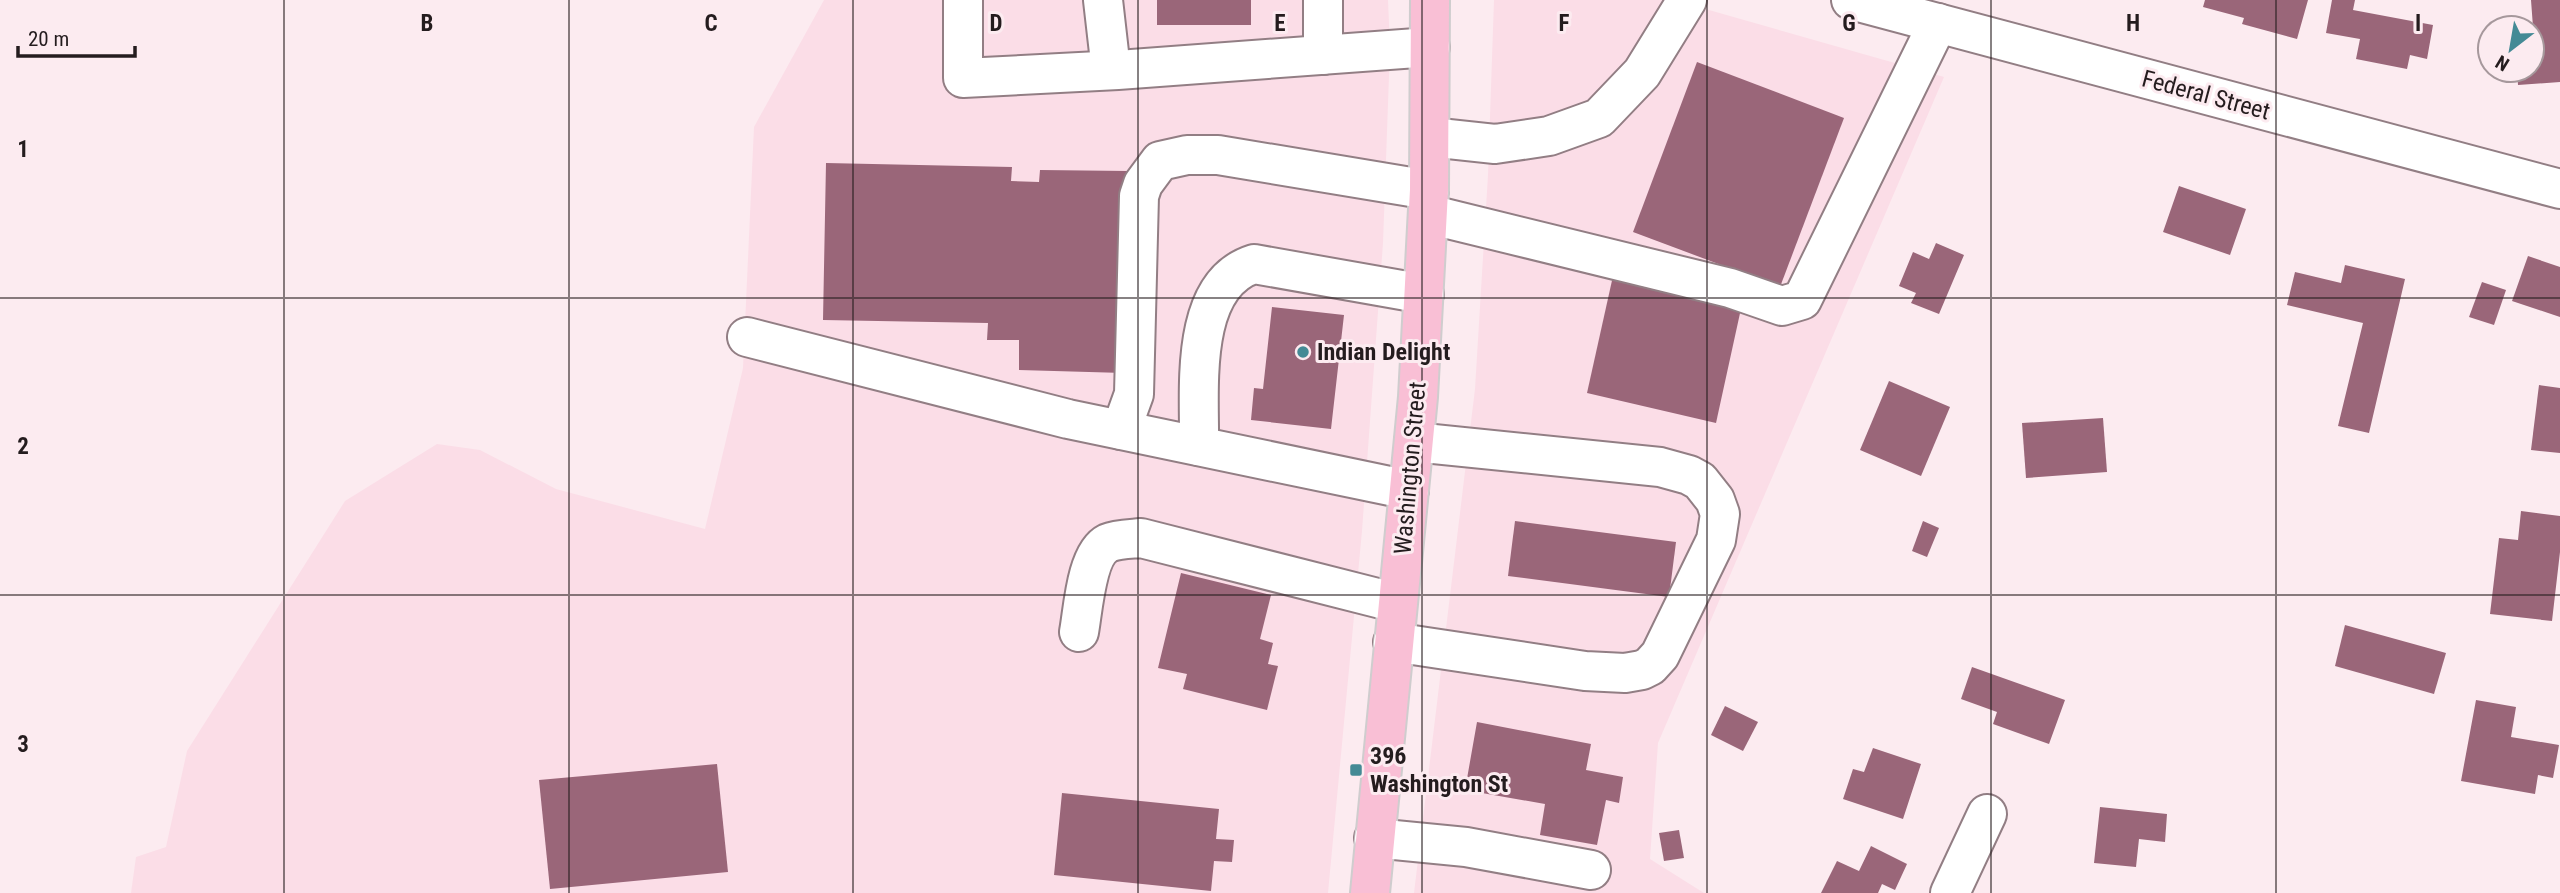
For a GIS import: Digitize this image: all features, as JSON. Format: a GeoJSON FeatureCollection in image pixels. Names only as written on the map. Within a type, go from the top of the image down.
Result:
{"type":"FeatureCollection","features":[{"type":"Feature","properties":{"kind":"main road","name":"Washington Street"},"geometry":{"type":"LineString","coordinates":[[1370,893],[1409,490],[1424,294],[1429,202],[1430,0]]}},
{"type":"Feature","properties":{"kind":"street"},"geometry":{"type":"LineString","coordinates":[[963,0],[962,78],[1430,47]]}},
{"type":"Feature","properties":{"kind":"street"},"geometry":{"type":"LineString","coordinates":[[1103,0],[1111,70]]}},
{"type":"Feature","properties":{"kind":"street"},"geometry":{"type":"LineString","coordinates":[[1323,0],[1323,55]]}},
{"type":"Feature","properties":{"kind":"street"},"geometry":{"type":"LineString","coordinates":[[1430,137],[1495,144],[1549,136],[1599,118],[1642,73],[1687,0]]}},
{"type":"Feature","properties":{"kind":"street","name":"Federal Street"},"geometry":{"type":"LineString","coordinates":[[1851,0],[2560,189]]}},
{"type":"Feature","properties":{"kind":"street"},"geometry":{"type":"LineString","coordinates":[[1121,430],[1134,394],[1139,196],[1150,172],[1160,161],[1187,155],[1217,155],[1429,202],[1730,288],[1782,306],[1802,300],[1938,23]]}},
{"type":"Feature","properties":{"kind":"street"},"geometry":{"type":"LineString","coordinates":[[1199,446],[1201,354],[1205,326],[1214,301],[1225,282],[1242,268],[1254,264],[1424,294]]}},
{"type":"Feature","properties":{"kind":"street"},"geometry":{"type":"LineString","coordinates":[[747,337],[1069,419],[1409,490]]}},
{"type":"Feature","properties":{"kind":"street"},"geometry":{"type":"LineString","coordinates":[[1393,642],[1585,671],[1625,673],[1642,670],[1660,655],[1716,540],[1720,514],[1716,500],[1700,481],[1660,467],[1413,442]]}},
{"type":"Feature","properties":{"kind":"street"},"geometry":{"type":"LineString","coordinates":[[1079,632],[1089,572],[1096,554],[1106,544],[1141,538],[1397,603]]}},
{"type":"Feature","properties":{"kind":"street"},"geometry":{"type":"LineString","coordinates":[[1950,893],[1987,814]]}},
{"type":"Feature","properties":{"kind":"street"},"geometry":{"type":"LineString","coordinates":[[1374,838],[1466,847],[1591,870]]}},
{"type":"Feature","properties":{"kind":"shaded area"},"geometry":{"type":"Polygon","coordinates":[[[824,0],[1388,0],[1390,48],[1383,243],[1362,531],[1328,893],[131,893],[136,857],[166,847],[187,751],[345,501],[437,444],[480,450],[556,489],[705,529],[743,368],[754,127],[824,0]]]}},
{"type":"Feature","properties":{"kind":"shaded area"},"geometry":{"type":"Polygon","coordinates":[[[1494,0],[1674,0],[1944,77],[1658,743],[1650,859],[1704,893],[1414,893],[1475,389],[1488,175],[1494,0]]]}},
{"type":"Feature","properties":{"kind":"building"},"geometry":{"type":"Polygon","coordinates":[[[1157,0],[1251,0],[1251,25],[1157,25],[1157,0]]]}},
{"type":"Feature","properties":{"kind":"building"},"geometry":{"type":"Polygon","coordinates":[[[2205,0],[2308,0],[2297,39],[2242,24],[2244,18],[2203,7],[2205,0]]]}},
{"type":"Feature","properties":{"kind":"building"},"geometry":{"type":"Polygon","coordinates":[[[2332,0],[2355,0],[2353,10],[2433,25],[2427,59],[2410,55],[2407,69],[2356,59],[2360,39],[2326,33],[2332,0]]]}},
{"type":"Feature","properties":{"kind":"building"},"geometry":{"type":"Polygon","coordinates":[[[2531,0],[2560,0],[2560,82],[2546,83],[2546,14],[2532,14],[2531,0]]]}},
{"type":"Feature","properties":{"kind":"building"},"geometry":{"type":"Polygon","coordinates":[[[1697,62],[1844,118],[1780,287],[1633,232],[1697,62]]]}},
{"type":"Feature","properties":{"kind":"building"},"geometry":{"type":"Polygon","coordinates":[[[826,163],[1012,167],[1011,181],[1039,182],[1040,170],[1128,171],[1124,373],[1019,370],[1019,340],[987,340],[988,323],[823,320],[826,163]]]}},
{"type":"Feature","properties":{"kind":"building"},"geometry":{"type":"Polygon","coordinates":[[[2179,186],[2246,209],[2230,255],[2163,232],[2179,186]]]}},
{"type":"Feature","properties":{"kind":"building"},"geometry":{"type":"Polygon","coordinates":[[[1936,243],[1964,255],[1939,314],[1911,303],[1916,293],[1899,286],[1913,252],[1929,259],[1936,243]]]}},
{"type":"Feature","properties":{"kind":"building"},"geometry":{"type":"Polygon","coordinates":[[[2528,256],[2560,267],[2560,317],[2512,301],[2528,256]]]}},
{"type":"Feature","properties":{"kind":"building"},"geometry":{"type":"Polygon","coordinates":[[[2345,265],[2405,279],[2369,433],[2338,426],[2363,323],[2287,305],[2295,272],[2341,283],[2345,265]]]}},
{"type":"Feature","properties":{"kind":"building"},"geometry":{"type":"Polygon","coordinates":[[[1613,276],[1742,304],[1716,423],[1587,393],[1613,276]]]}},
{"type":"Feature","properties":{"kind":"building"},"geometry":{"type":"Polygon","coordinates":[[[2482,282],[2506,290],[2494,325],[2469,317],[2482,282]]]}},
{"type":"Feature","properties":{"kind":"building","name":"Indian Delight"},"geometry":{"type":"Polygon","coordinates":[[[1272,307],[1344,315],[1331,429],[1251,420],[1254,388],[1263,389],[1272,307]]]}},
{"type":"Feature","properties":{"kind":"building"},"geometry":{"type":"Polygon","coordinates":[[[1889,381],[1950,407],[1921,476],[1860,450],[1889,381]]]}},
{"type":"Feature","properties":{"kind":"building"},"geometry":{"type":"Polygon","coordinates":[[[2539,385],[2560,388],[2560,453],[2531,450],[2539,385]]]}},
{"type":"Feature","properties":{"kind":"building"},"geometry":{"type":"Polygon","coordinates":[[[2103,418],[2107,472],[2026,478],[2022,423],[2103,418]]]}},
{"type":"Feature","properties":{"kind":"building"},"geometry":{"type":"Polygon","coordinates":[[[2521,511],[2560,516],[2560,552],[2552,621],[2490,614],[2499,538],[2518,540],[2521,511]]]}},
{"type":"Feature","properties":{"kind":"building"},"geometry":{"type":"Polygon","coordinates":[[[1515,521],[1676,542],[1669,597],[1508,576],[1515,521]]]}},
{"type":"Feature","properties":{"kind":"building"},"geometry":{"type":"Polygon","coordinates":[[[1923,521],[1939,528],[1927,557],[1912,551],[1923,521]]]}},
{"type":"Feature","properties":{"kind":"building"},"geometry":{"type":"Polygon","coordinates":[[[1181,573],[1271,595],[1260,639],[1273,643],[1268,664],[1278,666],[1267,710],[1183,689],[1187,674],[1158,668],[1181,573]]]}},
{"type":"Feature","properties":{"kind":"building"},"geometry":{"type":"Polygon","coordinates":[[[2345,625],[2446,653],[2434,694],[2335,666],[2345,625]]]}},
{"type":"Feature","properties":{"kind":"building"},"geometry":{"type":"Polygon","coordinates":[[[1972,667],[2065,700],[2049,744],[1993,724],[1997,712],[1961,699],[1972,667]]]}},
{"type":"Feature","properties":{"kind":"building"},"geometry":{"type":"Polygon","coordinates":[[[2476,700],[2516,707],[2511,737],[2559,745],[2553,778],[2538,775],[2535,794],[2461,781],[2476,700]]]}},
{"type":"Feature","properties":{"kind":"building"},"geometry":{"type":"Polygon","coordinates":[[[1725,706],[1758,722],[1743,751],[1711,735],[1725,706]]]}},
{"type":"Feature","properties":{"kind":"building"},"geometry":{"type":"Polygon","coordinates":[[[1477,722],[1591,744],[1586,770],[1623,777],[1619,803],[1606,800],[1597,845],[1540,835],[1545,804],[1465,790],[1477,722]]]}},
{"type":"Feature","properties":{"kind":"building"},"geometry":{"type":"Polygon","coordinates":[[[1873,748],[1921,764],[1903,819],[1843,799],[1853,769],[1864,772],[1873,748]]]}},
{"type":"Feature","properties":{"kind":"building"},"geometry":{"type":"Polygon","coordinates":[[[717,764],[728,872],[550,889],[539,780],[717,764]]]}},
{"type":"Feature","properties":{"kind":"building"},"geometry":{"type":"Polygon","coordinates":[[[1062,793],[1219,809],[1216,839],[1234,840],[1232,862],[1214,861],[1211,891],[1054,875],[1062,793]]]}},
{"type":"Feature","properties":{"kind":"building"},"geometry":{"type":"Polygon","coordinates":[[[2100,807],[2167,814],[2165,842],[2139,839],[2136,867],[2094,863],[2100,807]]]}},
{"type":"Feature","properties":{"kind":"building"},"geometry":{"type":"Polygon","coordinates":[[[1679,830],[1684,858],[1664,861],[1659,833],[1679,830]]]}},
{"type":"Feature","properties":{"kind":"building"},"geometry":{"type":"Polygon","coordinates":[[[1871,846],[1907,864],[1895,890],[1882,884],[1878,893],[1821,893],[1837,861],[1859,871],[1871,846]]]}},
{"type":"Feature","properties":{"kind":"place","name":"Indian Delight"},"geometry":{"type":"Point","coordinates":[1303,352]}},
{"type":"Feature","properties":{"kind":"place","name":"396 Washington St"},"geometry":{"type":"Point","coordinates":[1356,770]}}]}
